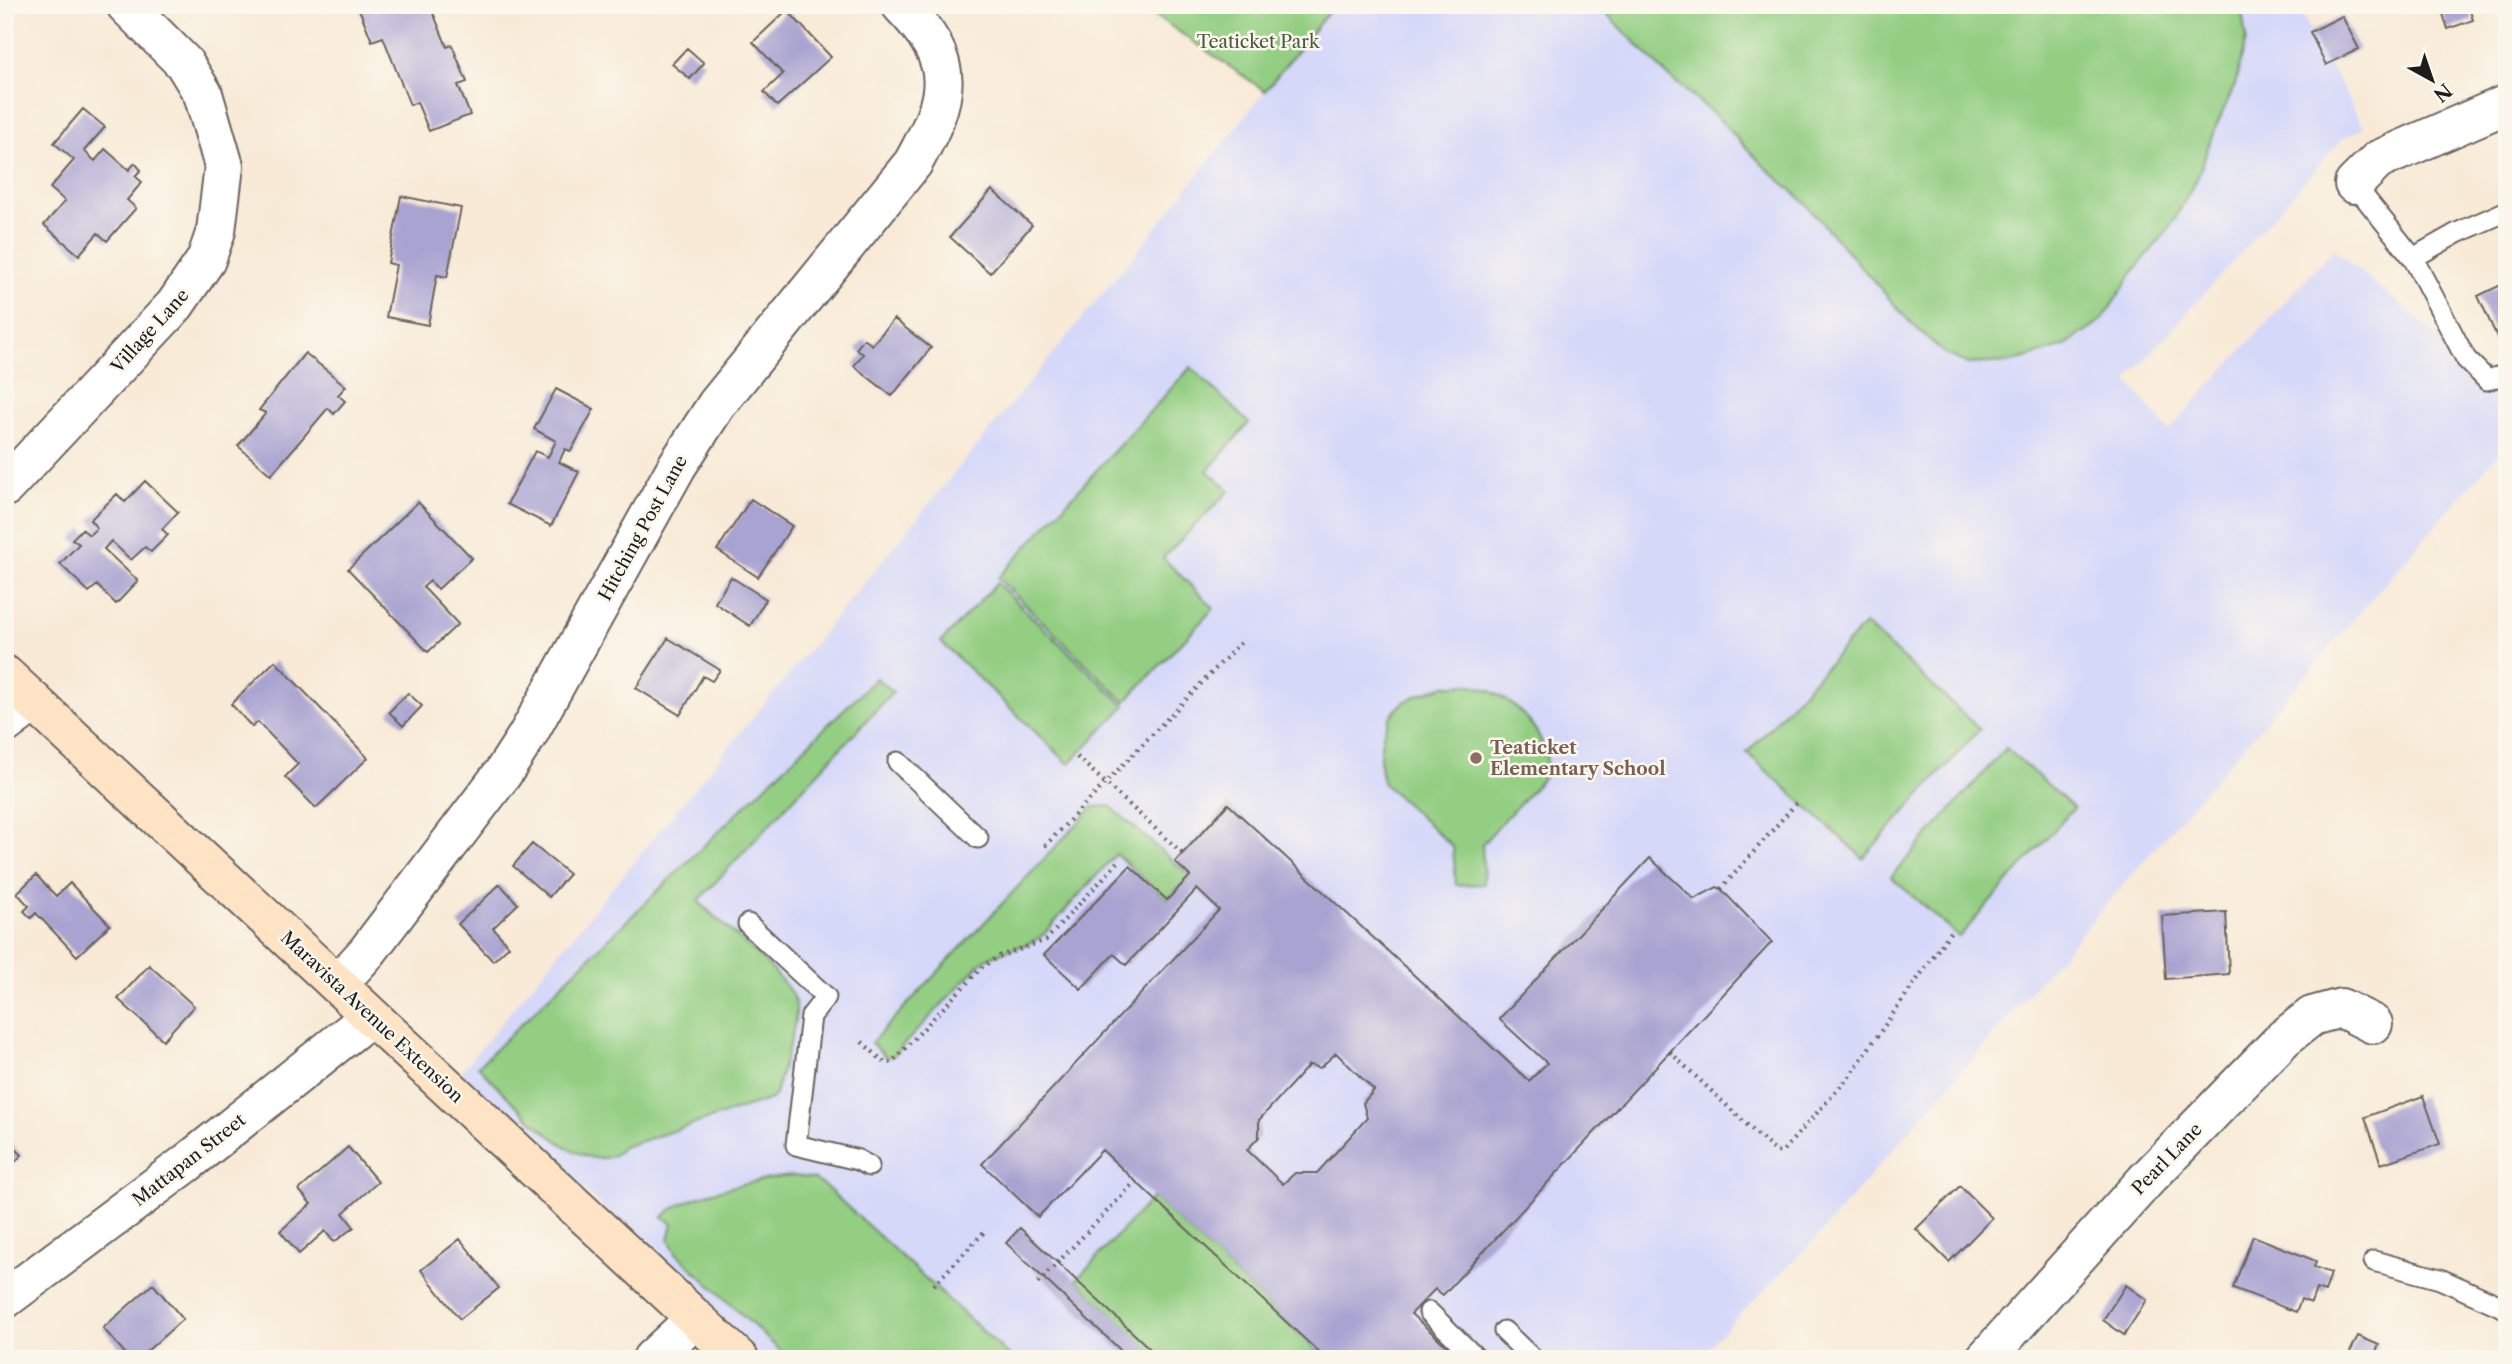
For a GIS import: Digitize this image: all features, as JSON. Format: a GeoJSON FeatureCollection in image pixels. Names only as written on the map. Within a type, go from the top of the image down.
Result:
{"type":"FeatureCollection","features":[{"type":"Feature","properties":{"kind":"main road","name":"Maravista Avenue Extension"},"geometry":{"type":"LineString","coordinates":[[5,675],[20,713],[338,984],[370,1017],[739,1359]]}},
{"type":"Feature","properties":{"kind":"street","name":"Village Lane"},"geometry":{"type":"LineString","coordinates":[[5,487],[175,305],[206,260],[216,231],[222,203],[224,166],[203,94],[184,63],[126,5]]}},
{"type":"Feature","properties":{"kind":"street","name":"Hitching Post Lane"},"geometry":{"type":"LineString","coordinates":[[338,984],[368,951],[503,773],[527,736],[677,466],[717,404],[913,163],[936,122],[944,75],[934,46],[901,5]]}},
{"type":"Feature","properties":{"kind":"street"},"geometry":{"type":"LineString","coordinates":[[2354,184],[2378,160],[2507,104]]}},
{"type":"Feature","properties":{"kind":"street","name":"Pearl Lane"},"geometry":{"type":"LineString","coordinates":[[1985,1359],[2146,1180],[2284,1038],[2312,1016],[2341,1008],[2373,1024]]}},
{"type":"Feature","properties":{"kind":"street","name":"Mattapan Street"},"geometry":{"type":"LineString","coordinates":[[5,1299],[187,1163],[370,1017]]}},
{"type":"Feature","properties":{"kind":"street"},"geometry":{"type":"LineString","coordinates":[[652,1359],[695,1319]]}},
{"type":"Feature","properties":{"kind":"lane"},"geometry":{"type":"LineString","coordinates":[[2354,184],[2413,258],[2466,359],[2487,380],[2507,374]]}},
{"type":"Feature","properties":{"kind":"lane"},"geometry":{"type":"LineString","coordinates":[[2413,258],[2457,233],[2507,211]]}},
{"type":"Feature","properties":{"kind":"lane"},"geometry":{"type":"LineString","coordinates":[[898,762],[978,838]]}},
{"type":"Feature","properties":{"kind":"lane"},"geometry":{"type":"LineString","coordinates":[[748,924],[826,997],[811,1016],[796,1145],[858,1160],[869,1166]]}},
{"type":"Feature","properties":{"kind":"lane"},"geometry":{"type":"LineString","coordinates":[[2374,1261],[2441,1279],[2507,1309]]}},
{"type":"Feature","properties":{"kind":"lane"},"geometry":{"type":"LineString","coordinates":[[1429,1312],[1477,1359]]}},
{"type":"Feature","properties":{"kind":"lane"},"geometry":{"type":"LineString","coordinates":[[1504,1331],[1533,1359]]}},
{"type":"Feature","properties":{"kind":"path"},"geometry":{"type":"LineString","coordinates":[[1045,846],[1242,641]]}},
{"type":"Feature","properties":{"kind":"path"},"geometry":{"type":"LineString","coordinates":[[1077,757],[1182,853]]}},
{"type":"Feature","properties":{"kind":"path"},"geometry":{"type":"LineString","coordinates":[[1721,889],[1799,800]]}},
{"type":"Feature","properties":{"kind":"path"},"geometry":{"type":"LineString","coordinates":[[862,1042],[885,1063],[892,1062],[983,966],[1000,956],[1046,940],[1120,860]]}},
{"type":"Feature","properties":{"kind":"path"},"geometry":{"type":"LineString","coordinates":[[1670,1052],[1776,1152],[1782,1152],[1848,1078],[1951,931]]}},
{"type":"Feature","properties":{"kind":"path"},"geometry":{"type":"LineString","coordinates":[[1038,1283],[1136,1181]]}},
{"type":"Feature","properties":{"kind":"path"},"geometry":{"type":"LineString","coordinates":[[934,1285],[984,1232]]}},
{"type":"Feature","properties":{"kind":"shaded area","name":"Teaticket Elementary School"},"geometry":{"type":"Polygon","coordinates":[[[1334,5],[2297,5],[2364,128],[2344,137],[2127,380],[2169,431],[2333,249],[2507,393],[2507,443],[1818,1236],[1696,1359],[764,1359],[460,1073],[1131,259],[1334,5]]]}},
{"type":"Feature","properties":{"kind":"green space","name":"Teaticket Park"},"geometry":{"type":"Polygon","coordinates":[[[1140,5],[1334,5],[1265,91],[1140,5]]]}},
{"type":"Feature","properties":{"kind":"green space"},"geometry":{"type":"Polygon","coordinates":[[[1598,5],[2241,5],[2246,39],[2235,85],[2213,133],[2197,179],[2169,229],[2136,268],[2102,320],[2064,346],[2011,362],[1968,364],[1944,353],[1909,321],[1802,200],[1763,165],[1716,116],[1667,75],[1598,5]]]}},
{"type":"Feature","properties":{"kind":"green space"},"geometry":{"type":"Polygon","coordinates":[[[1191,367],[1249,423],[1207,471],[1230,490],[1163,558],[1214,608],[1125,702],[998,578],[1191,367]]]}},
{"type":"Feature","properties":{"kind":"green space"},"geometry":{"type":"Polygon","coordinates":[[[997,583],[1125,706],[1069,764],[941,642],[997,583]]]}},
{"type":"Feature","properties":{"kind":"green space"},"geometry":{"type":"Polygon","coordinates":[[[1865,624],[1980,729],[1863,858],[1747,753],[1865,624]]]}},
{"type":"Feature","properties":{"kind":"green space"},"geometry":{"type":"Polygon","coordinates":[[[876,678],[893,692],[698,901],[769,967],[792,995],[796,1014],[775,1095],[771,1099],[623,1147],[607,1157],[589,1157],[546,1132],[478,1066],[876,678]]]}},
{"type":"Feature","properties":{"kind":"green space"},"geometry":{"type":"Polygon","coordinates":[[[1449,685],[1476,686],[1503,698],[1527,719],[1536,731],[1547,759],[1547,774],[1482,844],[1484,884],[1456,885],[1453,847],[1384,784],[1380,770],[1384,731],[1395,711],[1412,698],[1449,685]]]}},
{"type":"Feature","properties":{"kind":"green space"},"geometry":{"type":"Polygon","coordinates":[[[2006,748],[2074,808],[1959,937],[1891,877],[2006,748]]]}},
{"type":"Feature","properties":{"kind":"green space"},"geometry":{"type":"Polygon","coordinates":[[[1110,806],[1190,876],[1167,900],[1116,854],[1044,934],[1030,943],[998,953],[983,961],[892,1057],[886,1057],[871,1043],[1093,807],[1110,806]]]}},
{"type":"Feature","properties":{"kind":"green space"},"geometry":{"type":"Polygon","coordinates":[[[795,1176],[814,1179],[826,1187],[1013,1359],[789,1359],[676,1253],[669,1239],[673,1224],[663,1217],[673,1209],[705,1194],[764,1180],[795,1176]]]}},
{"type":"Feature","properties":{"kind":"green space"},"geometry":{"type":"Polygon","coordinates":[[[1153,1197],[1326,1359],[1159,1359],[1076,1280],[1153,1197]]]}},
{"type":"Feature","properties":{"kind":"building"},"geometry":{"type":"Polygon","coordinates":[[[368,5],[430,5],[447,47],[452,45],[467,82],[458,85],[470,115],[429,131],[417,102],[410,105],[383,37],[372,41],[359,9],[368,5]]]}},
{"type":"Feature","properties":{"kind":"building"},"geometry":{"type":"Polygon","coordinates":[[[2440,5],[2468,5],[2473,20],[2448,29],[2440,5]]]}},
{"type":"Feature","properties":{"kind":"building"},"geometry":{"type":"Polygon","coordinates":[[[787,10],[831,57],[777,106],[764,92],[783,74],[753,42],[787,10]]]}},
{"type":"Feature","properties":{"kind":"building"},"geometry":{"type":"Polygon","coordinates":[[[2342,16],[2359,49],[2326,65],[2310,32],[2342,16]]]}},
{"type":"Feature","properties":{"kind":"building"},"geometry":{"type":"Polygon","coordinates":[[[687,48],[704,63],[690,79],[672,64],[687,48]]]}},
{"type":"Feature","properties":{"kind":"building"},"geometry":{"type":"Polygon","coordinates":[[[83,109],[105,127],[84,151],[95,161],[105,149],[129,170],[135,163],[141,170],[135,176],[142,182],[127,200],[136,208],[107,241],[98,233],[79,255],[44,225],[65,201],[50,188],[74,160],[54,143],[83,109]]]}},
{"type":"Feature","properties":{"kind":"building"},"geometry":{"type":"Polygon","coordinates":[[[992,190],[1032,225],[990,273],[950,237],[992,190]]]}},
{"type":"Feature","properties":{"kind":"building"},"geometry":{"type":"Polygon","coordinates":[[[401,196],[461,208],[447,277],[437,275],[428,325],[386,317],[396,265],[388,263],[401,196]]]}},
{"type":"Feature","properties":{"kind":"building"},"geometry":{"type":"Polygon","coordinates":[[[2507,282],[2507,351],[2504,352],[2478,296],[2507,282]]]}},
{"type":"Feature","properties":{"kind":"building"},"geometry":{"type":"Polygon","coordinates":[[[894,319],[931,348],[892,396],[854,366],[863,354],[856,349],[864,339],[872,345],[894,319]]]}},
{"type":"Feature","properties":{"kind":"building"},"geometry":{"type":"Polygon","coordinates":[[[305,353],[346,386],[338,395],[345,401],[334,414],[328,408],[271,475],[238,446],[266,413],[259,410],[305,353]]]}},
{"type":"Feature","properties":{"kind":"building"},"geometry":{"type":"Polygon","coordinates":[[[556,389],[594,409],[571,451],[565,449],[559,462],[579,472],[551,526],[507,504],[535,451],[548,457],[556,441],[534,429],[556,389]]]}},
{"type":"Feature","properties":{"kind":"building"},"geometry":{"type":"Polygon","coordinates":[[[145,481],[178,512],[162,529],[168,535],[151,552],[145,547],[131,560],[111,541],[104,549],[138,581],[116,604],[97,585],[89,592],[60,564],[79,544],[72,539],[82,529],[89,535],[97,528],[90,520],[117,494],[125,502],[145,481]]]}},
{"type":"Feature","properties":{"kind":"building"},"geometry":{"type":"Polygon","coordinates":[[[751,499],[792,526],[758,577],[717,550],[751,499]]]}},
{"type":"Feature","properties":{"kind":"building"},"geometry":{"type":"Polygon","coordinates":[[[418,502],[472,558],[438,589],[430,581],[423,587],[458,624],[428,652],[348,569],[418,502]]]}},
{"type":"Feature","properties":{"kind":"building"},"geometry":{"type":"Polygon","coordinates":[[[731,577],[766,599],[750,626],[715,603],[731,577]]]}},
{"type":"Feature","properties":{"kind":"building"},"geometry":{"type":"Polygon","coordinates":[[[668,638],[720,670],[712,681],[703,676],[680,715],[636,688],[668,638]]]}},
{"type":"Feature","properties":{"kind":"building"},"geometry":{"type":"Polygon","coordinates":[[[275,661],[368,758],[316,808],[285,777],[298,764],[258,722],[252,727],[231,704],[275,661]]]}},
{"type":"Feature","properties":{"kind":"building"},"geometry":{"type":"Polygon","coordinates":[[[408,693],[422,706],[403,726],[389,712],[408,693]]]}},
{"type":"Feature","properties":{"kind":"building"},"geometry":{"type":"Polygon","coordinates":[[[1228,804],[1529,1081],[1547,1063],[1499,1019],[1650,858],[1694,899],[1717,887],[1721,889],[1772,942],[1443,1295],[1435,1289],[1411,1314],[1461,1359],[1326,1359],[1102,1150],[1038,1217],[982,1164],[1219,910],[1197,889],[1126,965],[1114,954],[1081,989],[1044,955],[1130,866],[1167,900],[1190,876],[1175,862],[1228,804]],[[1336,1053],[1320,1068],[1309,1065],[1259,1120],[1259,1137],[1247,1150],[1283,1184],[1295,1173],[1317,1173],[1367,1118],[1363,1103],[1374,1090],[1336,1053]]]}},
{"type":"Feature","properties":{"kind":"building"},"geometry":{"type":"Polygon","coordinates":[[[532,844],[569,874],[549,897],[513,866],[532,844]]]}},
{"type":"Feature","properties":{"kind":"building"},"geometry":{"type":"Polygon","coordinates":[[[36,875],[56,896],[70,883],[110,925],[77,956],[36,913],[31,918],[24,911],[29,906],[17,893],[36,875]]]}},
{"type":"Feature","properties":{"kind":"building"},"geometry":{"type":"Polygon","coordinates":[[[500,884],[518,904],[493,928],[509,946],[493,961],[458,924],[500,884]]]}},
{"type":"Feature","properties":{"kind":"building"},"geometry":{"type":"Polygon","coordinates":[[[2226,912],[2229,974],[2166,979],[2162,916],[2226,912]]]}},
{"type":"Feature","properties":{"kind":"building"},"geometry":{"type":"Polygon","coordinates":[[[149,965],[194,1006],[163,1040],[118,999],[149,965]]]}},
{"type":"Feature","properties":{"kind":"building"},"geometry":{"type":"Polygon","coordinates":[[[2423,1096],[2440,1144],[2381,1164],[2365,1117],[2423,1096]]]}},
{"type":"Feature","properties":{"kind":"building"},"geometry":{"type":"Polygon","coordinates":[[[5,1138],[22,1155],[5,1172],[5,1138]]]}},
{"type":"Feature","properties":{"kind":"building"},"geometry":{"type":"Polygon","coordinates":[[[348,1147],[378,1182],[343,1213],[354,1227],[334,1242],[325,1231],[299,1254],[280,1231],[311,1204],[299,1190],[348,1147]]]}},
{"type":"Feature","properties":{"kind":"building"},"geometry":{"type":"Polygon","coordinates":[[[1960,1186],[1992,1218],[1949,1262],[1916,1229],[1960,1186]]]}},
{"type":"Feature","properties":{"kind":"building"},"geometry":{"type":"Polygon","coordinates":[[[1020,1228],[1161,1359],[1130,1359],[1006,1243],[1020,1228]]]}},
{"type":"Feature","properties":{"kind":"building"},"geometry":{"type":"Polygon","coordinates":[[[2253,1236],[2316,1261],[2314,1267],[2331,1273],[2325,1292],[2316,1289],[2311,1303],[2301,1299],[2296,1312],[2233,1288],[2253,1236]]]}},
{"type":"Feature","properties":{"kind":"building"},"geometry":{"type":"Polygon","coordinates":[[[460,1239],[499,1288],[460,1319],[421,1270],[460,1239]]]}},
{"type":"Feature","properties":{"kind":"building"},"geometry":{"type":"Polygon","coordinates":[[[153,1284],[183,1319],[138,1359],[130,1359],[103,1328],[153,1284]]]}},
{"type":"Feature","properties":{"kind":"building"},"geometry":{"type":"Polygon","coordinates":[[[2126,1285],[2147,1300],[2124,1335],[2103,1320],[2126,1285]]]}},
{"type":"Feature","properties":{"kind":"building"},"geometry":{"type":"Polygon","coordinates":[[[2358,1336],[2379,1345],[2373,1359],[2360,1359],[2349,1354],[2358,1336]]]}},
{"type":"Feature","properties":{"kind":"place","name":"Teaticket Elementary School"},"geometry":{"type":"Point","coordinates":[1476,758]}}]}
